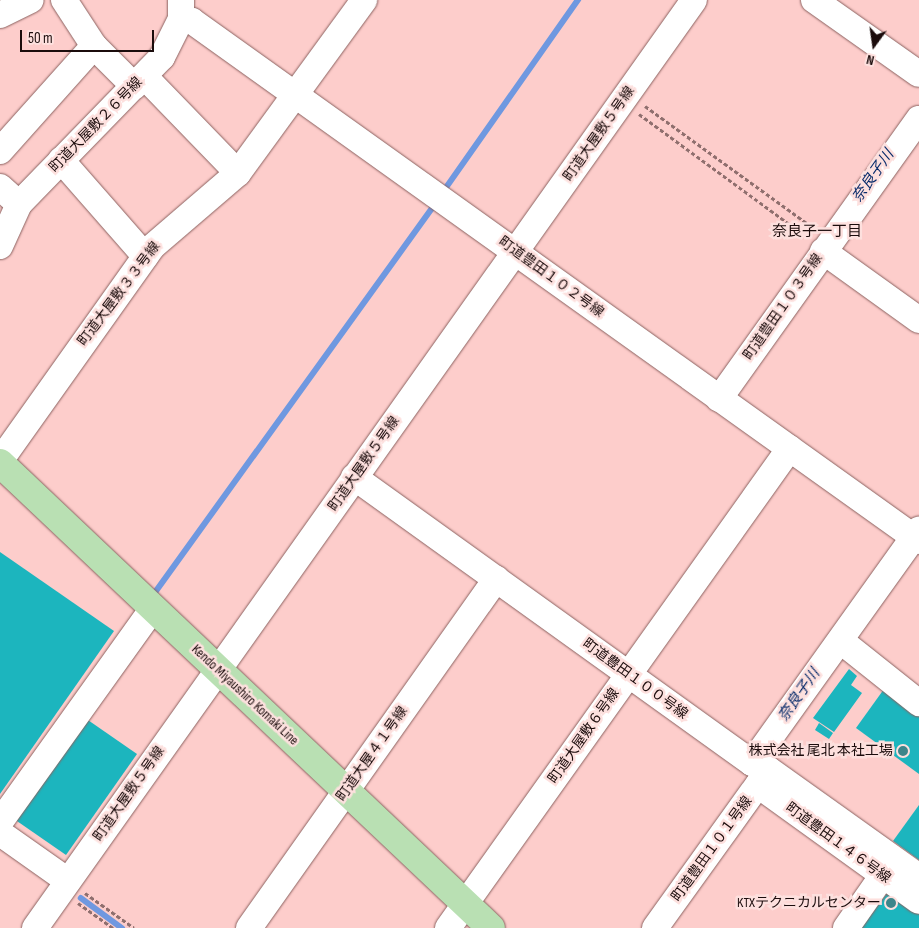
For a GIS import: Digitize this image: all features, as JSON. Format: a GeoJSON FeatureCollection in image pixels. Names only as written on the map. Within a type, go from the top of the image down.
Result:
{"type":"FeatureCollection","features":[{"type":"Feature","properties":{"kind":"main road","name":"Kendo Miyaushiro Komaki Line"},"geometry":{"type":"LineString","coordinates":[[0,462],[491,928]]}},
{"type":"Feature","properties":{"kind":"street"},"geometry":{"type":"LineString","coordinates":[[0,15],[31,0]]}},
{"type":"Feature","properties":{"kind":"street"},"geometry":{"type":"LineString","coordinates":[[64,0],[94,46],[139,81],[238,173]]}},
{"type":"Feature","properties":{"kind":"street","name":"町道大屋敷３３号線"},"geometry":{"type":"LineString","coordinates":[[0,462],[145,256],[159,241],[238,173],[364,0]]}},
{"type":"Feature","properties":{"kind":"street","name":"町道大屋敷５号線"},"geometry":{"type":"LineString","coordinates":[[35,928],[694,0]]}},
{"type":"Feature","properties":{"kind":"street"},"geometry":{"type":"LineString","coordinates":[[814,0],[919,74]]}},
{"type":"Feature","properties":{"kind":"street","name":"町道豊田１０２号線"},"geometry":{"type":"LineString","coordinates":[[181,9],[192,21],[295,95],[516,251],[719,399],[917,537]]}},
{"type":"Feature","properties":{"kind":"street","name":"町道大屋敷２６号線"},"geometry":{"type":"LineString","coordinates":[[0,246],[19,204],[162,57],[181,9]]}},
{"type":"Feature","properties":{"kind":"street"},"geometry":{"type":"LineString","coordinates":[[0,151],[94,46]]}},
{"type":"Feature","properties":{"kind":"street","name":"町道豊田１０３号線"},"geometry":{"type":"LineString","coordinates":[[719,399],[919,119]]}},
{"type":"Feature","properties":{"kind":"street"},"geometry":{"type":"LineString","coordinates":[[61,160],[145,256]]}},
{"type":"Feature","properties":{"kind":"street"},"geometry":{"type":"LineString","coordinates":[[0,187],[19,204]]}},
{"type":"Feature","properties":{"kind":"street"},"geometry":{"type":"LineString","coordinates":[[829,243],[919,298]]}},
{"type":"Feature","properties":{"kind":"street"},"geometry":{"type":"LineString","coordinates":[[829,243],[919,320]]}},
{"type":"Feature","properties":{"kind":"street","name":"町道大屋敷６号線"},"geometry":{"type":"LineString","coordinates":[[448,928],[790,448]]}},
{"type":"Feature","properties":{"kind":"street","name":"町道豊田１００号線"},"geometry":{"type":"LineString","coordinates":[[354,477],[628,674],[760,773]]}},
{"type":"Feature","properties":{"kind":"street","name":"町道豊田１０１号線"},"geometry":{"type":"LineString","coordinates":[[655,928],[760,773],[841,641],[917,537]]}},
{"type":"Feature","properties":{"kind":"street","name":"町道大屋４１号線"},"geometry":{"type":"LineString","coordinates":[[249,928],[496,580]]}},
{"type":"Feature","properties":{"kind":"street"},"geometry":{"type":"LineString","coordinates":[[0,822],[153,608]]}},
{"type":"Feature","properties":{"kind":"street"},"geometry":{"type":"LineString","coordinates":[[841,641],[919,702]]}},
{"type":"Feature","properties":{"kind":"street","name":"町道豊田１４６号線"},"geometry":{"type":"LineString","coordinates":[[760,773],[889,867],[919,901]]}},
{"type":"Feature","properties":{"kind":"street"},"geometry":{"type":"LineString","coordinates":[[0,833],[64,886]]}},
{"type":"Feature","properties":{"kind":"street"},"geometry":{"type":"LineString","coordinates":[[846,928],[889,867],[919,877]]}},
{"type":"Feature","properties":{"kind":"path"},"geometry":{"type":"LineString","coordinates":[[625,97],[829,243]]}},
{"type":"Feature","properties":{"kind":"path"},"geometry":{"type":"LineString","coordinates":[[625,97],[829,243]]}},
{"type":"Feature","properties":{"kind":"path"},"geometry":{"type":"LineString","coordinates":[[64,886],[113,928]]}},
{"type":"Feature","properties":{"kind":"path"},"geometry":{"type":"LineString","coordinates":[[64,886],[134,928]]}},
{"type":"Feature","properties":{"kind":"building"},"geometry":{"type":"Polygon","coordinates":[[[0,552],[114,631],[0,794],[0,552]]]}},
{"type":"Feature","properties":{"kind":"building"},"geometry":{"type":"Polygon","coordinates":[[[849,669],[857,676],[851,685],[862,693],[834,732],[813,718],[849,669]]]}},
{"type":"Feature","properties":{"kind":"building","name":"株式会社 尾北 本社工場"},"geometry":{"type":"Polygon","coordinates":[[[884,689],[919,714],[919,774],[856,728],[884,689]]]}},
{"type":"Feature","properties":{"kind":"building"},"geometry":{"type":"Polygon","coordinates":[[[85,718],[137,754],[66,855],[14,819],[85,718]]]}},
{"type":"Feature","properties":{"kind":"building"},"geometry":{"type":"Polygon","coordinates":[[[819,723],[833,733],[829,739],[815,730],[819,723]]]}},
{"type":"Feature","properties":{"kind":"building"},"geometry":{"type":"Polygon","coordinates":[[[919,805],[919,860],[893,841],[919,805]]]}},
{"type":"Feature","properties":{"kind":"building","name":"KTXテクニカルセンター"},"geometry":{"type":"Polygon","coordinates":[[[888,892],[919,914],[919,928],[861,928],[888,892]]]}},
{"type":"Feature","properties":{"kind":"waterway"},"geometry":{"type":"LineString","coordinates":[[443,192],[578,0]]}},
{"type":"Feature","properties":{"kind":"waterway"},"geometry":{"type":"LineString","coordinates":[[151,598],[435,204]]}},
{"type":"Feature","properties":{"kind":"waterway"},"geometry":{"type":"LineString","coordinates":[[81,898],[122,928]]}},
{"type":"Feature","properties":{"kind":"place","name":"株式会社 尾北 本社工場"},"geometry":{"type":"Point","coordinates":[903,751]}},
{"type":"Feature","properties":{"kind":"place","name":"KTXテクニカルセンター"},"geometry":{"type":"Point","coordinates":[891,903]}},
{"type":"Feature","properties":{"kind":"district","name":"奈良子一丁目"},"geometry":{"type":"Point","coordinates":[817,232]}},
{"type":"Feature","properties":{"kind":"water label","name":"奈良子川"},"geometry":{"type":"Point","coordinates":[873,176]}},
{"type":"Feature","properties":{"kind":"water label","name":"奈良子川"},"geometry":{"type":"Point","coordinates":[799,695]}}]}
